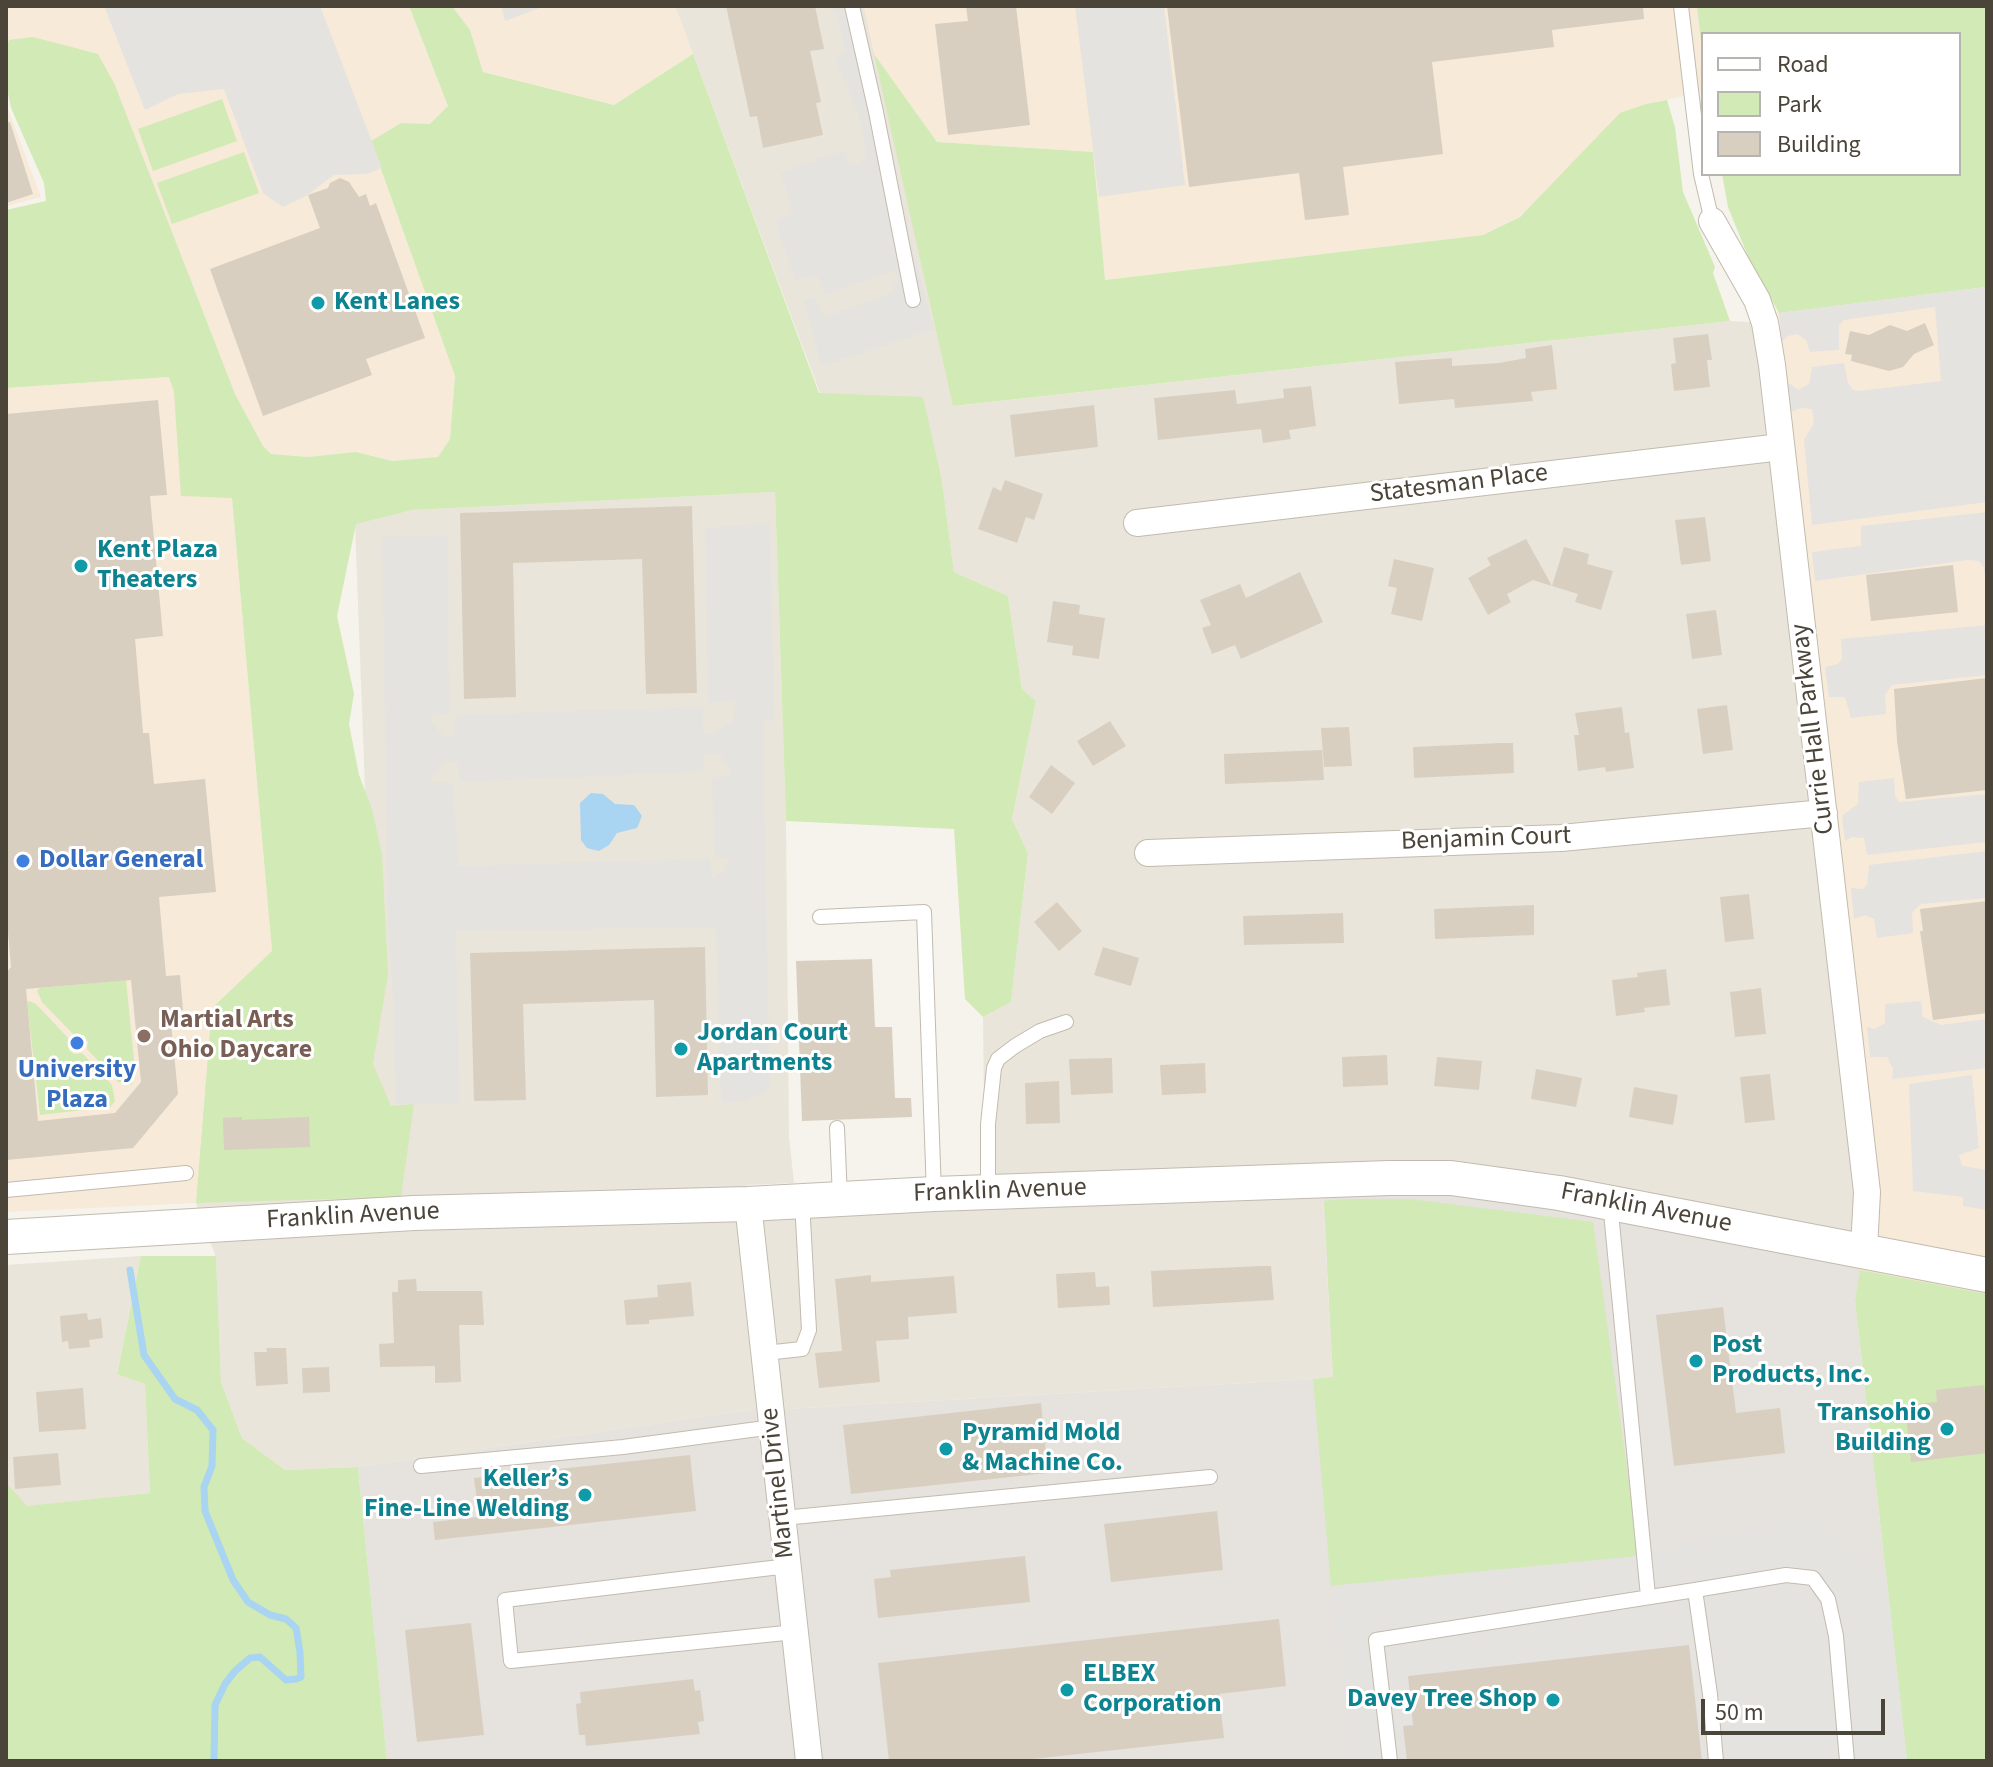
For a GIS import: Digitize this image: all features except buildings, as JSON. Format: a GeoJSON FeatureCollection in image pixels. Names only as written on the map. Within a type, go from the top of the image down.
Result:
{"type":"FeatureCollection","features":[{"type":"Feature","properties":{"kind":"street","name":"Currie Hall Parkway"},"geometry":{"type":"LineString","coordinates":[[1712,221],[1757,300],[1765,323],[1867,1192],[1864,1249]]}},
{"type":"Feature","properties":{"kind":"street","name":"Statesman Place"},"geometry":{"type":"LineString","coordinates":[[1137,523],[1781,447]]}},
{"type":"Feature","properties":{"kind":"street","name":"Benjamin Court"},"geometry":{"type":"LineString","coordinates":[[1148,853],[1561,838],[1824,813]]}},
{"type":"Feature","properties":{"kind":"street","name":"Franklin Avenue"},"geometry":{"type":"LineString","coordinates":[[6,1237],[414,1213],[1451,1178],[1610,1202],[1987,1275]]}},
{"type":"Feature","properties":{"kind":"street","name":"Martinel Drive"},"geometry":{"type":"LineString","coordinates":[[748,1204],[809,1761]]}},
{"type":"Feature","properties":{"kind":"lane"},"geometry":{"type":"LineString","coordinates":[[852,6],[913,300]]}},
{"type":"Feature","properties":{"kind":"lane"},"geometry":{"type":"LineString","coordinates":[[1681,6],[1701,174]]}},
{"type":"Feature","properties":{"kind":"lane"},"geometry":{"type":"LineString","coordinates":[[1701,176],[1712,221]]}},
{"type":"Feature","properties":{"kind":"lane"},"geometry":{"type":"LineString","coordinates":[[820,917],[924,912],[934,1194]]}},
{"type":"Feature","properties":{"kind":"lane"},"geometry":{"type":"LineString","coordinates":[[988,1194],[988,1124],[994,1068],[998,1059],[1040,1031],[1066,1022]]}},
{"type":"Feature","properties":{"kind":"lane"},"geometry":{"type":"LineString","coordinates":[[837,1128],[840,1198]]}},
{"type":"Feature","properties":{"kind":"lane"},"geometry":{"type":"LineString","coordinates":[[6,1190],[186,1173]]}},
{"type":"Feature","properties":{"kind":"lane"},"geometry":{"type":"LineString","coordinates":[[765,1353],[802,1349],[809,1330],[802,1201]]}},
{"type":"Feature","properties":{"kind":"lane"},"geometry":{"type":"LineString","coordinates":[[1610,1202],[1648,1596]]}},
{"type":"Feature","properties":{"kind":"lane"},"geometry":{"type":"LineString","coordinates":[[421,1466],[623,1447],[773,1427]]}},
{"type":"Feature","properties":{"kind":"lane"},"geometry":{"type":"LineString","coordinates":[[783,1518],[1210,1477]]}},
{"type":"Feature","properties":{"kind":"lane"},"geometry":{"type":"LineString","coordinates":[[788,1566],[505,1600],[511,1661],[795,1632]]}},
{"type":"Feature","properties":{"kind":"lane"},"geometry":{"type":"LineString","coordinates":[[1390,1761],[1376,1640],[1786,1575],[1813,1578],[1828,1599],[1836,1636],[1847,1761]]}},
{"type":"Feature","properties":{"kind":"lane"},"geometry":{"type":"LineString","coordinates":[[1695,1590],[1716,1761]]}},
{"type":"Feature","properties":{"kind":"shaded area"},"geometry":{"type":"Polygon","coordinates":[[[6,6],[409,6],[448,106],[430,124],[401,123],[371,141],[455,376],[450,440],[438,457],[392,461],[356,452],[308,457],[271,454],[263,446],[235,394],[115,85],[6,50],[6,6]]]}},
{"type":"Feature","properties":{"kind":"shaded area"},"geometry":{"type":"Polygon","coordinates":[[[104,6],[320,6],[382,168],[366,174],[334,175],[306,196],[283,207],[263,193],[224,89],[178,94],[145,110],[104,6]]]}},
{"type":"Feature","properties":{"kind":"shaded area"},"geometry":{"type":"Polygon","coordinates":[[[452,6],[675,6],[693,54],[614,105],[482,72],[470,30],[452,6]]]}},
{"type":"Feature","properties":{"kind":"shaded area"},"geometry":{"type":"Polygon","coordinates":[[[501,6],[545,6],[505,21],[501,6]]]}},
{"type":"Feature","properties":{"kind":"shaded area"},"geometry":{"type":"Polygon","coordinates":[[[675,6],[864,6],[954,406],[1730,321],[1765,323],[1864,1249],[1322,1181],[1333,1378],[735,1412],[358,1467],[285,1470],[242,1438],[221,1382],[216,1257],[196,1203],[209,1035],[375,1055],[355,524],[413,510],[775,492],[786,821],[789,1136],[794,1183],[747,1185],[748,1204],[985,1194],[983,1017],[1011,1002],[1028,853],[1012,819],[1036,701],[1022,689],[1008,596],[954,572],[942,481],[820,393],[675,6]]]}},
{"type":"Feature","properties":{"kind":"shaded area"},"geometry":{"type":"Polygon","coordinates":[[[829,6],[862,6],[911,243],[934,329],[822,366],[804,301],[814,296],[824,317],[892,292],[897,280],[895,270],[825,295],[817,275],[796,281],[775,221],[791,214],[792,210],[781,172],[845,150],[850,165],[858,164],[866,156],[862,123],[835,60],[846,52],[837,13],[829,6]]]}},
{"type":"Feature","properties":{"kind":"shaded area"},"geometry":{"type":"Polygon","coordinates":[[[864,6],[1698,6],[1701,92],[1646,104],[1519,217],[1483,235],[1105,280],[1093,152],[937,142],[874,54],[864,6]]]}},
{"type":"Feature","properties":{"kind":"shaded area"},"geometry":{"type":"Polygon","coordinates":[[[1075,6],[1164,6],[1185,185],[1099,197],[1075,6]]]}},
{"type":"Feature","properties":{"kind":"shaded area"},"geometry":{"type":"Polygon","coordinates":[[[6,104],[41,197],[6,206],[6,104]]]}},
{"type":"Feature","properties":{"kind":"shaded area"},"geometry":{"type":"Polygon","coordinates":[[[1987,287],[1987,1532],[1855,1300],[1864,1249],[1762,314],[1987,287]]]}},
{"type":"Feature","properties":{"kind":"shaded area"},"geometry":{"type":"Polygon","coordinates":[[[1987,287],[1987,502],[1812,525],[1804,440],[1814,423],[1812,409],[1801,408],[1790,412],[1786,381],[1798,390],[1809,384],[1812,367],[1844,363],[1848,383],[1853,390],[1941,381],[1935,307],[1844,320],[1839,326],[1839,350],[1810,352],[1806,340],[1797,334],[1782,341],[1779,313],[1987,287]]]}},
{"type":"Feature","properties":{"kind":"shaded area"},"geometry":{"type":"Polygon","coordinates":[[[170,377],[174,392],[232,497],[272,951],[212,1008],[196,1203],[6,1212],[6,388],[170,377]]]}},
{"type":"Feature","properties":{"kind":"shaded area"},"geometry":{"type":"Polygon","coordinates":[[[1987,512],[1987,592],[1984,568],[1979,561],[1968,560],[1815,581],[1812,552],[1861,546],[1861,526],[1987,512]]]}},
{"type":"Feature","properties":{"kind":"shaded area"},"geometry":{"type":"Polygon","coordinates":[[[770,523],[774,720],[764,722],[764,777],[770,1090],[743,1102],[721,1103],[716,927],[456,931],[460,1103],[396,1104],[388,924],[382,537],[448,536],[449,713],[430,716],[442,735],[450,738],[455,734],[455,718],[458,715],[703,707],[703,733],[707,734],[731,723],[735,710],[734,701],[708,703],[705,528],[770,523]],[[706,753],[704,770],[697,772],[461,782],[456,761],[448,761],[432,775],[431,783],[453,783],[459,866],[710,859],[712,878],[724,871],[729,857],[715,858],[712,779],[729,777],[731,773],[721,756],[706,753]]]}},
{"type":"Feature","properties":{"kind":"shaded area"},"geometry":{"type":"Polygon","coordinates":[[[1987,625],[1987,675],[1892,685],[1885,695],[1886,714],[1851,718],[1845,697],[1829,697],[1825,667],[1838,664],[1842,659],[1841,639],[1987,625]]]}},
{"type":"Feature","properties":{"kind":"shaded area"},"geometry":{"type":"Polygon","coordinates":[[[1894,778],[1895,796],[1899,802],[1987,794],[1987,842],[1867,855],[1864,838],[1852,837],[1845,841],[1842,816],[1858,804],[1859,782],[1894,778]]]}},
{"type":"Feature","properties":{"kind":"shaded area"},"geometry":{"type":"Polygon","coordinates":[[[1987,851],[1987,898],[1921,904],[1912,912],[1913,933],[1877,938],[1874,919],[1865,915],[1854,919],[1851,888],[1863,889],[1867,885],[1869,865],[1987,851]]]}},
{"type":"Feature","properties":{"kind":"shaded area"},"geometry":{"type":"Polygon","coordinates":[[[1921,1001],[1923,1017],[1941,1025],[1987,1019],[1987,1068],[1892,1079],[1893,1069],[1887,1057],[1870,1057],[1867,1027],[1874,1029],[1885,1023],[1885,1004],[1921,1001]]]}},
{"type":"Feature","properties":{"kind":"shaded area"},"geometry":{"type":"Polygon","coordinates":[[[1972,1075],[1979,1148],[1959,1155],[1962,1166],[1987,1170],[1987,1210],[1963,1206],[1963,1197],[1913,1191],[1909,1084],[1972,1075]]]}},
{"type":"Feature","properties":{"kind":"shaded area"},"geometry":{"type":"Polygon","coordinates":[[[1389,1178],[1864,1249],[1855,1300],[1907,1761],[387,1761],[358,1467],[735,1412],[1333,1378],[1322,1180],[1389,1178]]]}},
{"type":"Feature","properties":{"kind":"shaded area"},"geometry":{"type":"Polygon","coordinates":[[[141,1256],[117,1373],[145,1384],[150,1493],[6,1509],[6,1265],[141,1256]]]}},
{"type":"Feature","properties":{"kind":"shaded area"},"geometry":{"type":"Polygon","coordinates":[[[1813,1514],[1852,1552],[1886,1573],[1907,1761],[1702,1761],[1688,1645],[1409,1676],[1413,1725],[1403,1726],[1407,1761],[1351,1761],[1331,1586],[1639,1556],[1813,1514]]]}},
{"type":"Feature","properties":{"kind":"green space"},"geometry":{"type":"Polygon","coordinates":[[[409,6],[452,6],[470,30],[483,72],[614,105],[693,54],[819,393],[923,397],[942,481],[954,572],[1008,596],[1022,689],[1036,701],[1012,819],[1028,853],[1011,1002],[983,1017],[965,999],[954,829],[786,821],[775,492],[413,510],[356,524],[337,616],[354,694],[349,724],[359,775],[372,809],[382,855],[388,974],[373,1064],[391,1106],[414,1104],[401,1197],[196,1203],[212,1008],[272,951],[232,498],[181,496],[174,392],[169,377],[6,388],[6,210],[46,201],[44,183],[11,108],[6,84],[6,50],[9,40],[33,37],[98,54],[115,85],[235,394],[263,446],[271,454],[308,457],[356,452],[392,461],[438,457],[450,439],[455,376],[371,141],[401,123],[430,124],[448,106],[409,6]]]}},
{"type":"Feature","properties":{"kind":"green space"},"geometry":{"type":"Polygon","coordinates":[[[1697,6],[1987,6],[1987,287],[1779,313],[1749,259],[1728,207],[1722,176],[1961,176],[1961,32],[1701,32],[1701,41],[1697,6]]]}},
{"type":"Feature","properties":{"kind":"green space"},"geometry":{"type":"Polygon","coordinates":[[[874,54],[937,142],[1093,152],[1105,280],[1483,235],[1520,217],[1620,113],[1667,100],[1675,127],[1683,192],[1715,267],[1713,273],[1730,321],[953,406],[874,54]]]}},
{"type":"Feature","properties":{"kind":"green space"},"geometry":{"type":"Polygon","coordinates":[[[222,99],[237,141],[153,171],[138,129],[222,99]]]}},
{"type":"Feature","properties":{"kind":"green space"},"geometry":{"type":"Polygon","coordinates":[[[244,152],[259,193],[172,224],[157,183],[244,152]]]}},
{"type":"Feature","properties":{"kind":"green space"},"geometry":{"type":"Polygon","coordinates":[[[126,980],[135,1070],[132,1085],[118,1082],[87,1049],[88,1042],[84,1035],[73,1034],[42,1002],[37,991],[40,988],[126,980]]]}},
{"type":"Feature","properties":{"kind":"green space"},"geometry":{"type":"Polygon","coordinates":[[[29,1001],[36,1004],[68,1038],[69,1050],[74,1054],[82,1053],[112,1085],[115,1101],[110,1107],[40,1115],[29,1001]]]}},
{"type":"Feature","properties":{"kind":"green space"},"geometry":{"type":"Polygon","coordinates":[[[1409,1199],[1593,1222],[1639,1556],[1331,1586],[1313,1379],[1333,1377],[1324,1201],[1409,1199]]]}},
{"type":"Feature","properties":{"kind":"green space"},"geometry":{"type":"Polygon","coordinates":[[[141,1256],[216,1256],[221,1382],[242,1438],[285,1470],[358,1467],[387,1761],[6,1761],[6,1400],[8,1485],[27,1506],[150,1493],[145,1384],[117,1374],[141,1256]]]}},
{"type":"Feature","properties":{"kind":"green space"},"geometry":{"type":"Polygon","coordinates":[[[1860,1270],[1987,1294],[1987,1761],[1907,1761],[1855,1300],[1860,1270]]]}},
{"type":"Feature","properties":{"kind":"water"},"geometry":{"type":"Polygon","coordinates":[[[591,793],[603,794],[615,804],[634,805],[642,816],[637,828],[617,833],[609,845],[599,851],[587,848],[581,840],[580,803],[591,793]]]}},
{"type":"Feature","properties":{"kind":"waterway"},"geometry":{"type":"LineString","coordinates":[[130,1270],[144,1355],[175,1399],[197,1410],[213,1430],[212,1466],[204,1487],[205,1511],[233,1580],[248,1602],[270,1615],[286,1619],[296,1628],[301,1677],[286,1680],[260,1657],[250,1658],[225,1684],[215,1705],[214,1761]]}},
{"type":"Feature","properties":{"kind":"place","name":"Kent Lanes"},"geometry":{"type":"Point","coordinates":[318,303]}},
{"type":"Feature","properties":{"kind":"place","name":"Kent Plaza Theaters"},"geometry":{"type":"Point","coordinates":[81,566]}},
{"type":"Feature","properties":{"kind":"place","name":"Dollar General"},"geometry":{"type":"Point","coordinates":[23,861]}},
{"type":"Feature","properties":{"kind":"place","name":"Martial Arts Ohio Daycare"},"geometry":{"type":"Point","coordinates":[144,1036]}},
{"type":"Feature","properties":{"kind":"place","name":"University Plaza"},"geometry":{"type":"Point","coordinates":[77,1043]}},
{"type":"Feature","properties":{"kind":"place","name":"Jordan Court Apartments"},"geometry":{"type":"Point","coordinates":[681,1049]}},
{"type":"Feature","properties":{"kind":"place","name":"Post Products, Inc."},"geometry":{"type":"Point","coordinates":[1696,1361]}},
{"type":"Feature","properties":{"kind":"place","name":"Transohio Building"},"geometry":{"type":"Point","coordinates":[1947,1429]}},
{"type":"Feature","properties":{"kind":"place","name":"Pyramid Mold & Machine Co."},"geometry":{"type":"Point","coordinates":[946,1449]}},
{"type":"Feature","properties":{"kind":"place","name":"Keller’s Fine-Line Welding"},"geometry":{"type":"Point","coordinates":[585,1495]}},
{"type":"Feature","properties":{"kind":"place","name":"ELBEX Corporation"},"geometry":{"type":"Point","coordinates":[1067,1690]}},
{"type":"Feature","properties":{"kind":"place","name":"Davey Tree Shop"},"geometry":{"type":"Point","coordinates":[1553,1700]}}]}
